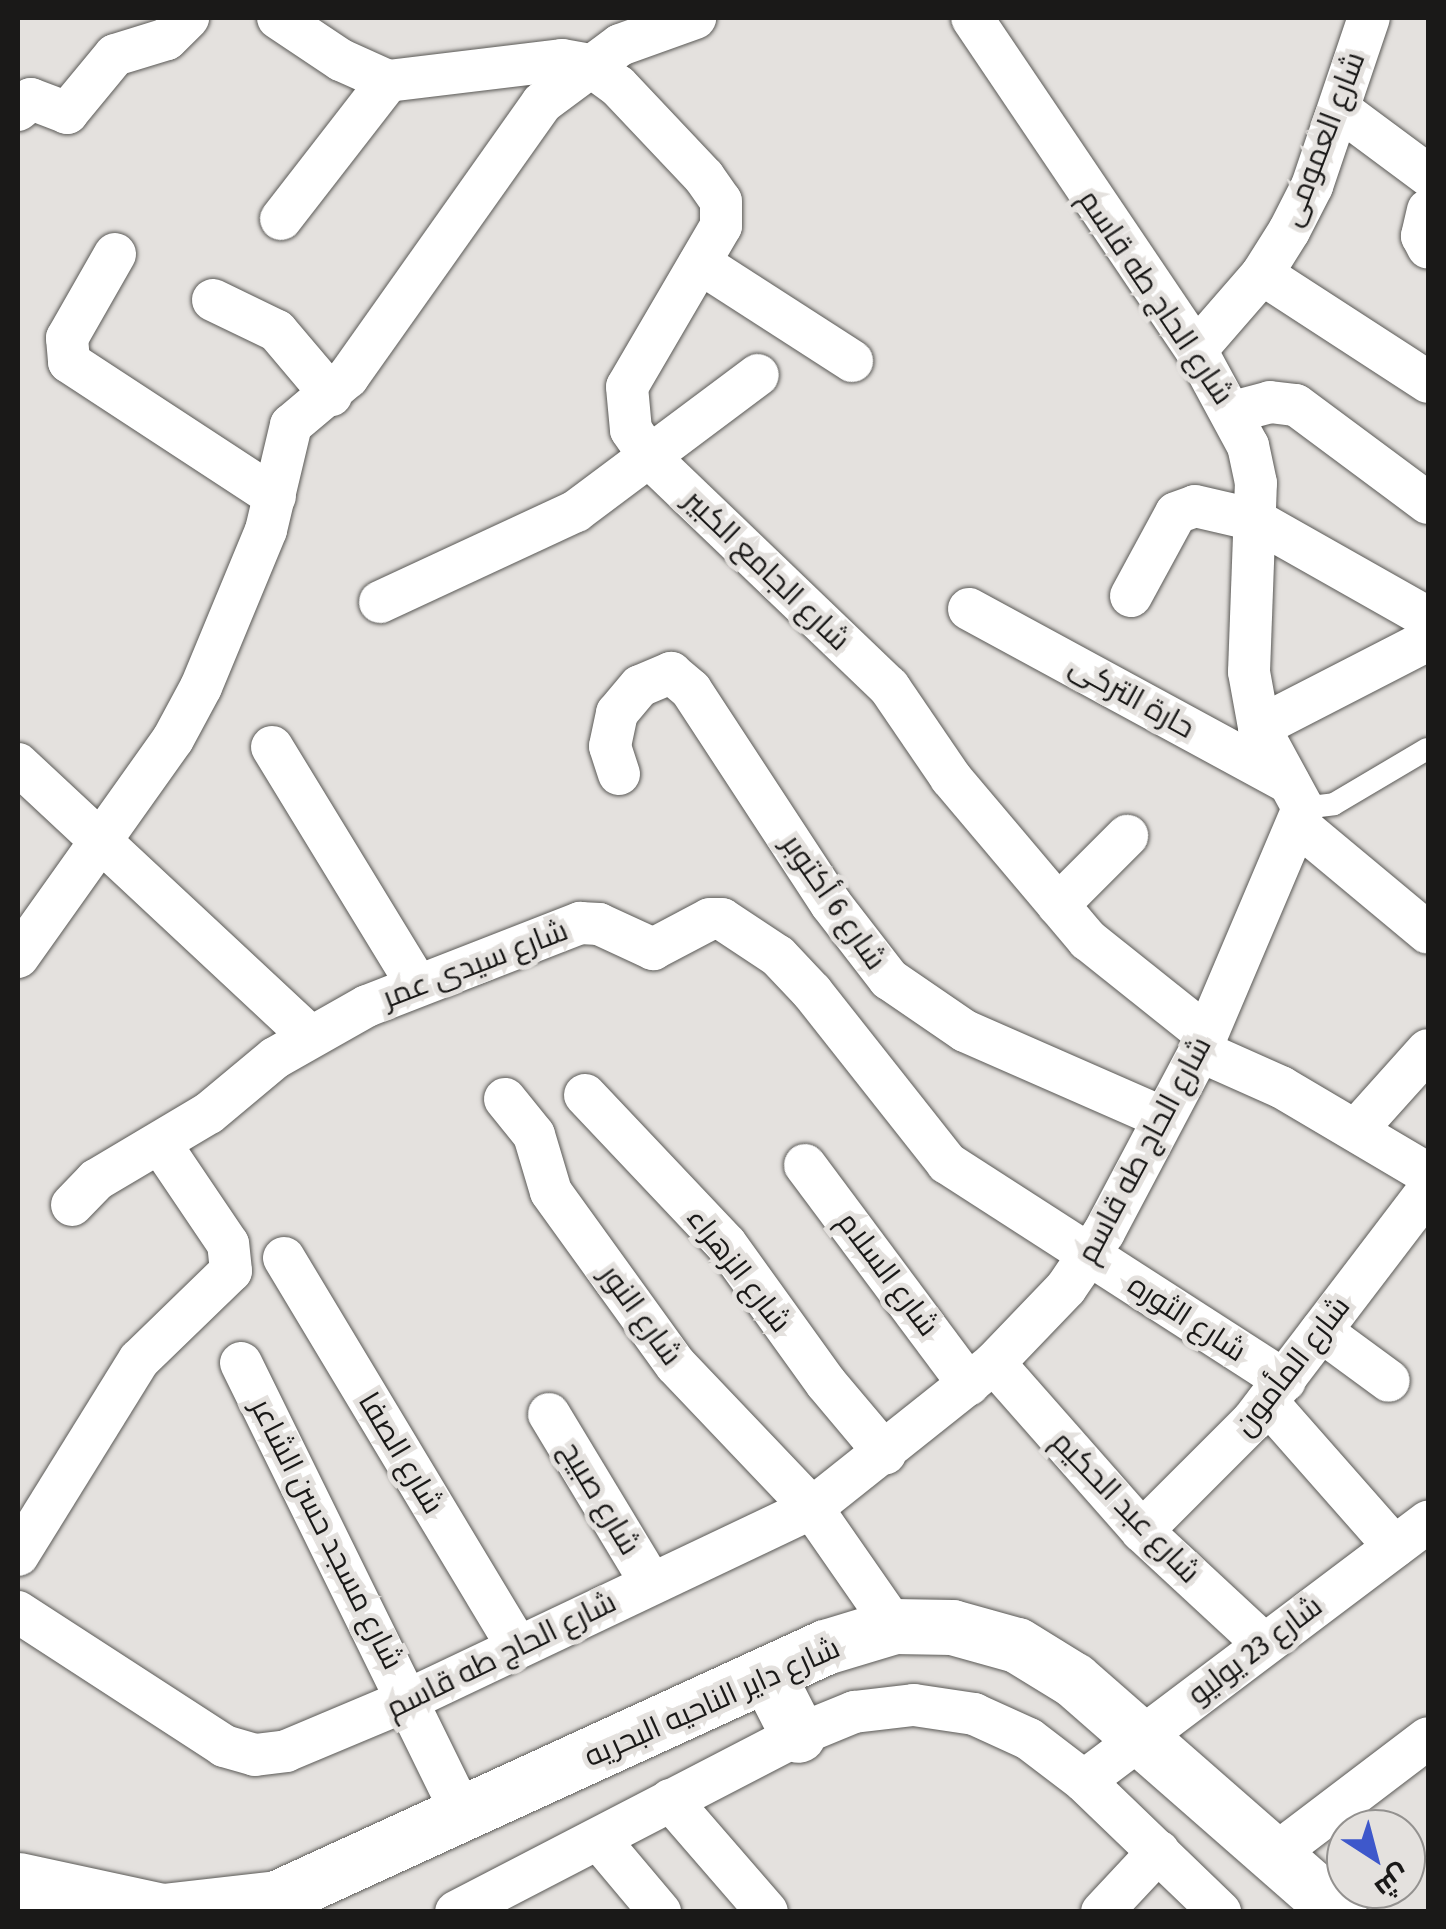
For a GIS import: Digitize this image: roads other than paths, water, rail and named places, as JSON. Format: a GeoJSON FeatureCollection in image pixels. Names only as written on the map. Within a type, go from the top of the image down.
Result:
{"type":"FeatureCollection","features":[{"type":"Feature","properties":{"kind":"street"},"geometry":{"type":"LineString","coordinates":[[18,110],[31,100],[67,113],[115,56],[168,39],[188,18]]}},
{"type":"Feature","properties":{"kind":"street"},"geometry":{"type":"LineString","coordinates":[[278,18],[341,60],[388,81],[562,60],[589,64]]}},
{"type":"Feature","properties":{"kind":"street"},"geometry":{"type":"LineString","coordinates":[[18,956],[202,687],[275,497],[284,434],[331,395],[526,122],[589,64],[620,45],[695,18]]}},
{"type":"Feature","properties":{"kind":"street","name":"شارع الحاج طه قاسم"},"geometry":{"type":"LineString","coordinates":[[18,1612],[144,1700],[224,1746],[255,1755],[286,1750],[410,1699],[812,1508],[981,1374],[1090,1256],[1203,1043],[1300,807],[1259,727],[1247,622],[1256,483],[1233,412],[1196,350],[972,18]]}},
{"type":"Feature","properties":{"kind":"street","name":"شارع العمومى"},"geometry":{"type":"LineString","coordinates":[[1196,350],[1262,274],[1312,186],[1370,18]]}},
{"type":"Feature","properties":{"kind":"street","name":"شارع الجامع الكبير"},"geometry":{"type":"LineString","coordinates":[[589,64],[618,86],[714,190],[721,226],[627,387],[625,416],[651,459],[888,687],[951,778],[1058,905],[1116,966],[1203,1043],[1357,1129],[1428,1174]]}},
{"type":"Feature","properties":{"kind":"street"},"geometry":{"type":"LineString","coordinates":[[281,219],[388,81]]}},
{"type":"Feature","properties":{"kind":"street"},"geometry":{"type":"LineString","coordinates":[[1339,109],[1428,175]]}},
{"type":"Feature","properties":{"kind":"street"},"geometry":{"type":"LineString","coordinates":[[1428,210],[1422,236],[1428,248]]}},
{"type":"Feature","properties":{"kind":"street"},"geometry":{"type":"LineString","coordinates":[[115,254],[68,338],[70,362],[275,497]]}},
{"type":"Feature","properties":{"kind":"street"},"geometry":{"type":"LineString","coordinates":[[700,263],[852,360]]}},
{"type":"Feature","properties":{"kind":"street"},"geometry":{"type":"LineString","coordinates":[[1262,274],[1428,382]]}},
{"type":"Feature","properties":{"kind":"street"},"geometry":{"type":"LineString","coordinates":[[213,300],[276,332],[331,395]]}},
{"type":"Feature","properties":{"kind":"street"},"geometry":{"type":"LineString","coordinates":[[380,602],[542,531],[651,459],[758,375]]}},
{"type":"Feature","properties":{"kind":"street"},"geometry":{"type":"LineString","coordinates":[[1233,412],[1270,402],[1296,406],[1428,503]]}},
{"type":"Feature","properties":{"kind":"street"},"geometry":{"type":"LineString","coordinates":[[1131,596],[1185,508],[1255,520],[1428,618]]}},
{"type":"Feature","properties":{"kind":"street","name":"حارة التركى"},"geometry":{"type":"LineString","coordinates":[[969,608],[1300,807]]}},
{"type":"Feature","properties":{"kind":"street"},"geometry":{"type":"LineString","coordinates":[[1259,727],[1428,640]]}},
{"type":"Feature","properties":{"kind":"street","name":"شارع 6 أكتوبر"},"geometry":{"type":"LineString","coordinates":[[619,774],[610,746],[618,713],[640,686],[671,673],[690,690],[831,904],[889,979],[965,1031],[1163,1118]]}},
{"type":"Feature","properties":{"kind":"street"},"geometry":{"type":"LineString","coordinates":[[272,747],[417,985]]}},
{"type":"Feature","properties":{"kind":"street"},"geometry":{"type":"LineString","coordinates":[[18,764],[310,1036]]}},
{"type":"Feature","properties":{"kind":"street"},"geometry":{"type":"LineString","coordinates":[[1300,807],[1428,933]]}},
{"type":"Feature","properties":{"kind":"street"},"geometry":{"type":"LineString","coordinates":[[1058,905],[1127,836]]}},
{"type":"Feature","properties":{"kind":"street","name":"شارع سيدى عمر"},"geometry":{"type":"LineString","coordinates":[[72,1205],[96,1180],[162,1146],[310,1036],[417,985],[580,923],[599,924],[653,949],[710,919],[722,919],[778,956],[812,992],[946,1163],[1090,1256]]}},
{"type":"Feature","properties":{"kind":"street"},"geometry":{"type":"LineString","coordinates":[[1357,1129],[1428,1050]]}},
{"type":"Feature","properties":{"kind":"street","name":"شارع الزهراء"},"geometry":{"type":"LineString","coordinates":[[584,1095],[726,1244],[826,1384],[884,1452]]}},
{"type":"Feature","properties":{"kind":"street","name":"شارع النور"},"geometry":{"type":"LineString","coordinates":[[505,1098],[540,1148],[550,1192],[676,1365],[812,1508],[894,1626]]}},
{"type":"Feature","properties":{"kind":"street"},"geometry":{"type":"LineString","coordinates":[[18,1554],[139,1360],[230,1271],[228,1244],[162,1146]]}},
{"type":"Feature","properties":{"kind":"street","name":"شارع السلام"},"geometry":{"type":"LineString","coordinates":[[805,1166],[981,1374]]}},
{"type":"Feature","properties":{"kind":"street","name":"شارع المأمون"},"geometry":{"type":"LineString","coordinates":[[1142,1531],[1276,1392],[1428,1190]]}},
{"type":"Feature","properties":{"kind":"street","name":"شارع الثوره"},"geometry":{"type":"LineString","coordinates":[[1090,1256],[1276,1392],[1412,1534]]}},
{"type":"Feature","properties":{"kind":"street","name":"شارع الصفا"},"geometry":{"type":"LineString","coordinates":[[284,1258],[518,1647]]}},
{"type":"Feature","properties":{"kind":"street"},"geometry":{"type":"LineString","coordinates":[[1321,1331],[1389,1381]]}},
{"type":"Feature","properties":{"kind":"street","name":"شارع مسجد حسن الشاعر"},"geometry":{"type":"LineString","coordinates":[[241,1363],[410,1699],[463,1815]]}},
{"type":"Feature","properties":{"kind":"street","name":"شارع عبد الحكيم"},"geometry":{"type":"LineString","coordinates":[[981,1374],[1264,1644]]}},
{"type":"Feature","properties":{"kind":"street","name":"شارع صبيح"},"geometry":{"type":"LineString","coordinates":[[549,1414],[651,1583]]}},
{"type":"Feature","properties":{"kind":"street","name":"شارع 23 يوليو"},"geometry":{"type":"LineString","coordinates":[[1084,1781],[1412,1534]]}},
{"type":"Feature","properties":{"kind":"street","name":"شارع داير الناحيه البحريه"},"geometry":{"type":"LineString","coordinates":[[18,1880],[162,1911],[279,1905],[825,1647],[894,1626],[952,1627],[1017,1645],[1143,1734],[1278,1852],[1339,1912]]}},
{"type":"Feature","properties":{"kind":"street"},"geometry":{"type":"LineString","coordinates":[[768,1676],[798,1735]]}},
{"type":"Feature","properties":{"kind":"street"},"geometry":{"type":"LineString","coordinates":[[456,1912],[526,1897],[601,1842],[670,1800],[798,1735],[854,1712],[914,1705],[974,1714],[1029,1739],[1084,1781],[1220,1912]]}},
{"type":"Feature","properties":{"kind":"street"},"geometry":{"type":"LineString","coordinates":[[1278,1852],[1428,1738]]}},
{"type":"Feature","properties":{"kind":"street"},"geometry":{"type":"LineString","coordinates":[[670,1800],[767,1912]]}},
{"type":"Feature","properties":{"kind":"street"},"geometry":{"type":"LineString","coordinates":[[601,1842],[660,1912]]}},
{"type":"Feature","properties":{"kind":"street"},"geometry":{"type":"LineString","coordinates":[[1102,1912],[1158,1851]]}},
{"type":"Feature","properties":{"kind":"lane"},"geometry":{"type":"LineString","coordinates":[[1300,807],[1334,804],[1427,749]]}}]}
